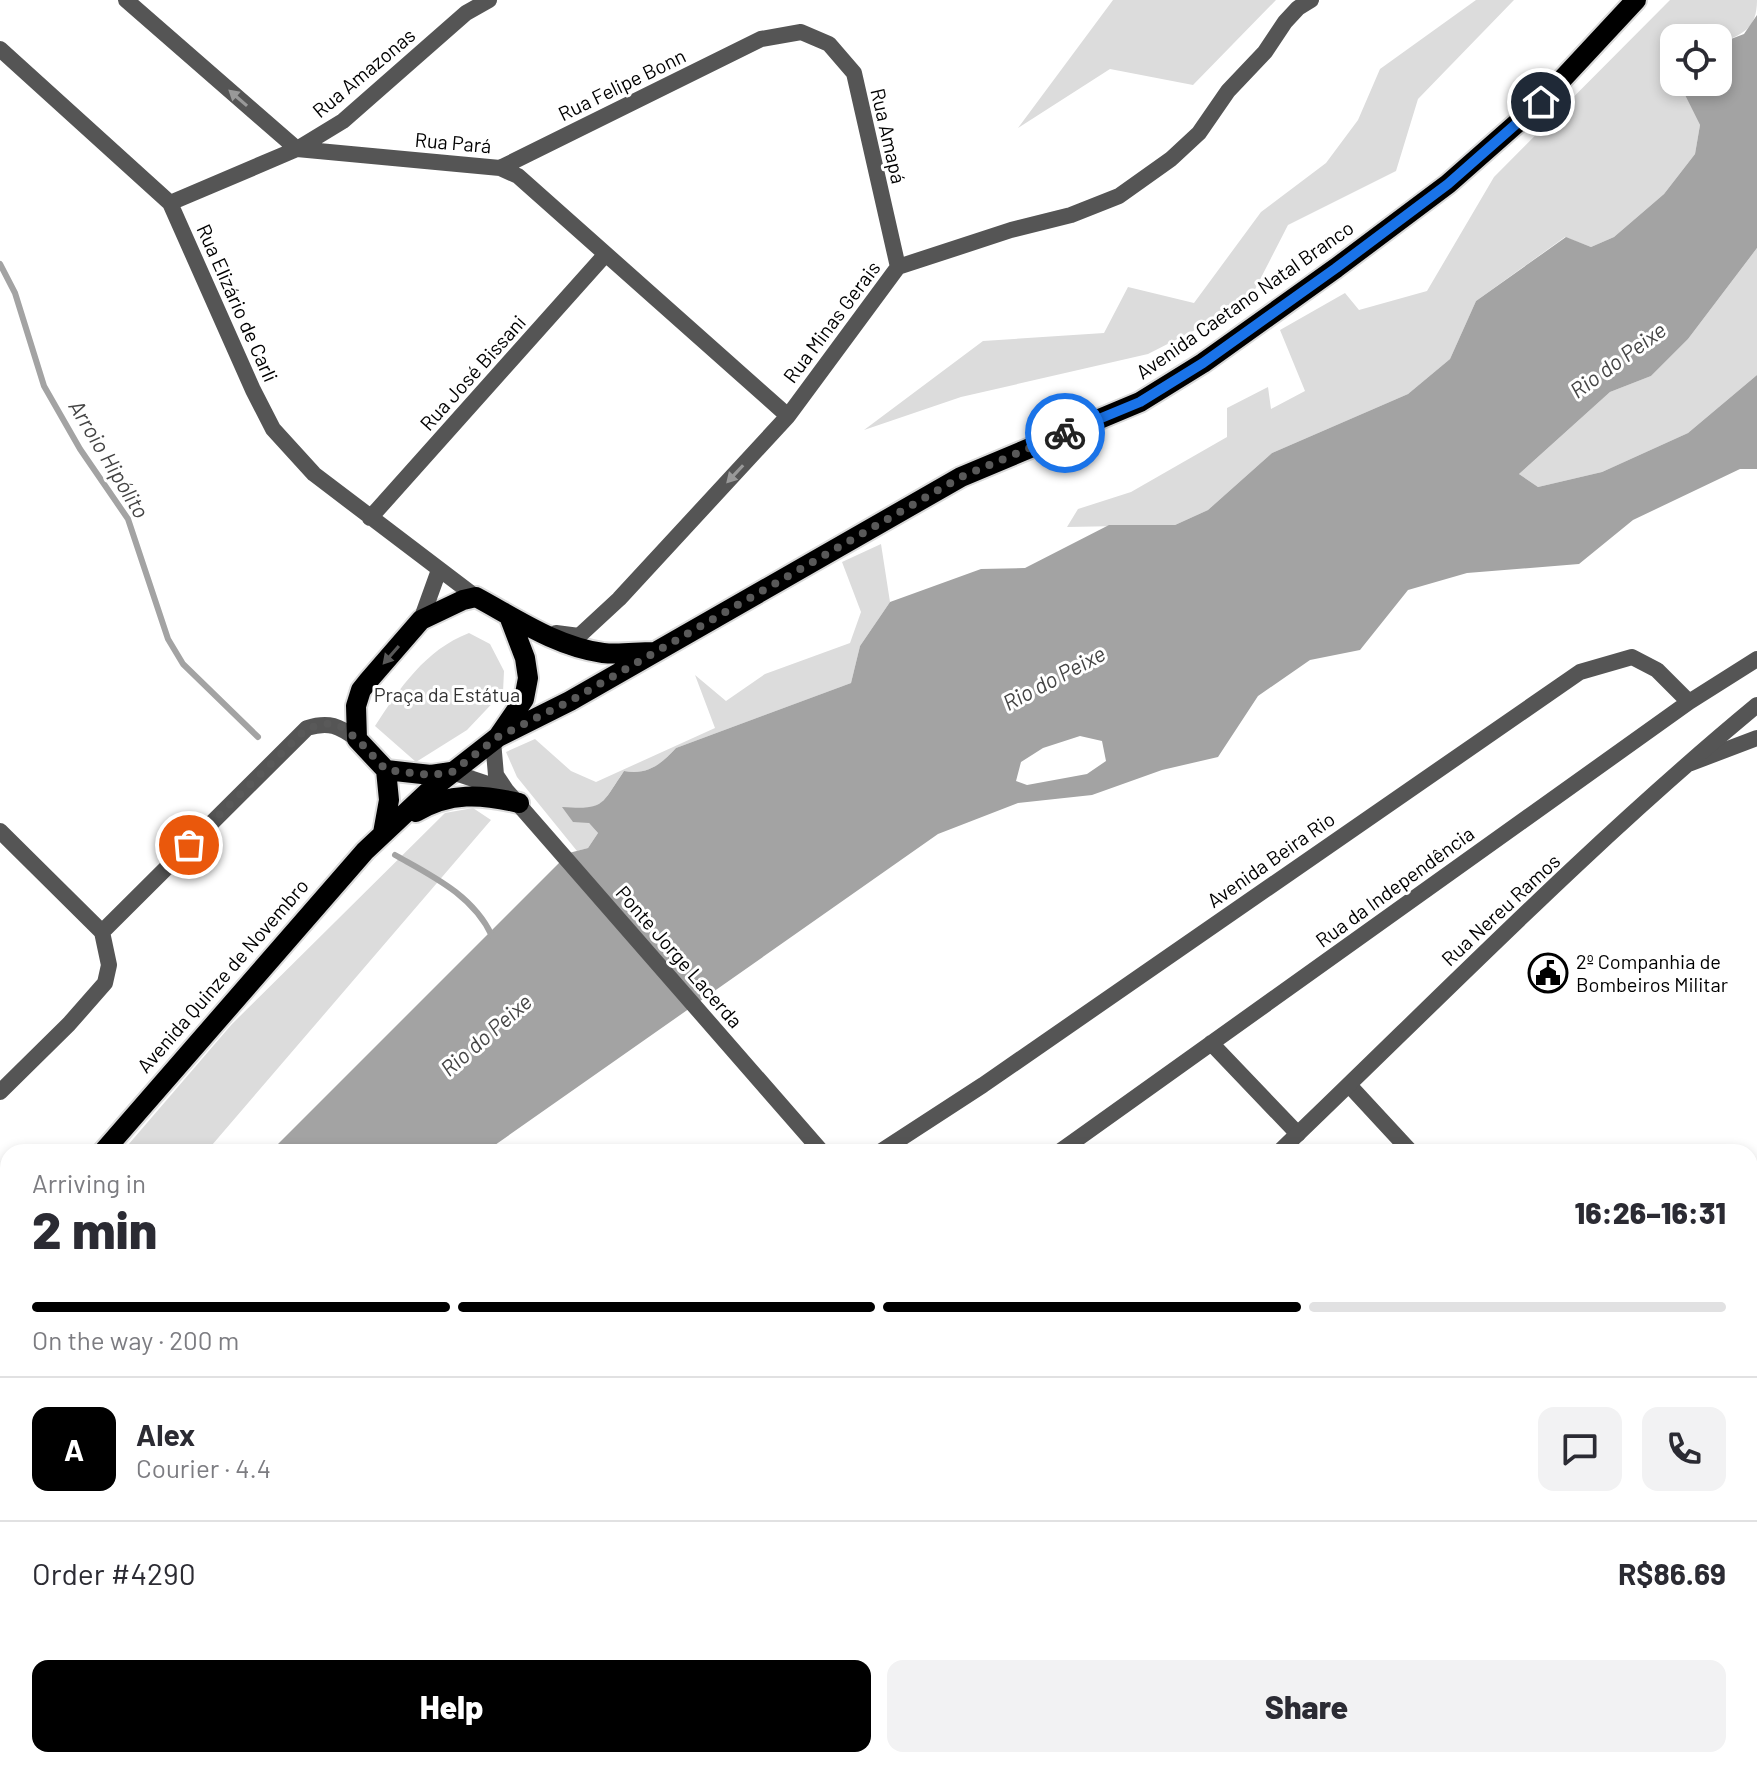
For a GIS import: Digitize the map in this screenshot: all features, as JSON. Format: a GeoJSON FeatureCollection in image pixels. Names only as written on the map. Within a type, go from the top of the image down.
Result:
{"type":"FeatureCollection","features":[{"type":"Feature","properties":{"kind":"main road","name":"Avenida Caetano Natal Branco"},"geometry":{"type":"LineString","coordinates":[[495,739],[570,701],[961,477],[1140,402],[1203,363],[1448,184],[1541,102],[1636,0]]}},
{"type":"Feature","properties":{"kind":"main road"},"geometry":{"type":"LineString","coordinates":[[382,834],[389,800],[386,770],[357,739],[356,706],[361,690],[421,620],[476,597],[509,616],[525,658],[528,678],[524,699],[495,739],[452,772],[422,775],[386,770]]}},
{"type":"Feature","properties":{"kind":"main road","name":"Avenida Caetano Natal Branco"},"geometry":{"type":"LineString","coordinates":[[509,616],[566,644],[605,653],[657,651]]}},
{"type":"Feature","properties":{"kind":"main road","name":"Avenida Quinze de Novembro"},"geometry":{"type":"LineString","coordinates":[[110,1144],[237,995],[382,834],[452,772]]}},
{"type":"Feature","properties":{"kind":"main road"},"geometry":{"type":"LineString","coordinates":[[382,834],[440,800],[476,794],[515,799]]}},
{"type":"Feature","properties":{"kind":"street"},"geometry":{"type":"LineString","coordinates":[[126,0],[297,149]]}},
{"type":"Feature","properties":{"kind":"street","name":"Rua Amazonas"},"geometry":{"type":"LineString","coordinates":[[170,203],[297,149],[343,121],[466,13],[489,0]]}},
{"type":"Feature","properties":{"kind":"street","name":"Rua Minas Gerais"},"geometry":{"type":"LineString","coordinates":[[536,631],[579,636],[594,625],[788,416],[898,267],[1011,230],[1071,215],[1119,196],[1171,159],[1199,133],[1228,91],[1265,52],[1285,22],[1311,0]]}},
{"type":"Feature","properties":{"kind":"street","name":"Rua Amapá"},"geometry":{"type":"LineString","coordinates":[[761,39],[801,32],[829,44],[854,73],[898,267]]}},
{"type":"Feature","properties":{"kind":"street","name":"Rua Felipe Bonn"},"geometry":{"type":"LineString","coordinates":[[500,168],[761,39]]}},
{"type":"Feature","properties":{"kind":"street","name":"Rua Elizário de Carli"},"geometry":{"type":"LineString","coordinates":[[0,49],[170,203],[273,429],[314,474],[476,597]]}},
{"type":"Feature","properties":{"kind":"street","name":"Rua Pará"},"geometry":{"type":"LineString","coordinates":[[297,149],[500,168],[518,176],[788,416]]}},
{"type":"Feature","properties":{"kind":"street","name":"Rua José Bissani"},"geometry":{"type":"LineString","coordinates":[[370,518],[605,255]]}},
{"type":"Feature","properties":{"kind":"street"},"geometry":{"type":"LineString","coordinates":[[421,620],[439,570]]}},
{"type":"Feature","properties":{"kind":"street","name":"Avenida Beira Rio"},"geometry":{"type":"LineString","coordinates":[[892,1144],[983,1085],[1580,672],[1632,657],[1657,670],[1689,702]]}},
{"type":"Feature","properties":{"kind":"street","name":"Rua da Independência"},"geometry":{"type":"LineString","coordinates":[[1070,1144],[1689,702],[1757,659]]}},
{"type":"Feature","properties":{"kind":"street","name":"Rua Nereu Ramos"},"geometry":{"type":"LineString","coordinates":[[1287,1144],[1432,1002],[1682,767],[1757,705]]}},
{"type":"Feature","properties":{"kind":"street"},"geometry":{"type":"LineString","coordinates":[[102,932],[307,728],[331,723],[339,725],[357,739]]}},
{"type":"Feature","properties":{"kind":"street"},"geometry":{"type":"LineString","coordinates":[[1682,767],[1757,738]]}},
{"type":"Feature","properties":{"kind":"street","name":"Ponte Jorge Lacerda"},"geometry":{"type":"LineString","coordinates":[[495,739],[496,775],[815,1144]]}},
{"type":"Feature","properties":{"kind":"street"},"geometry":{"type":"LineString","coordinates":[[452,772],[515,799]]}},
{"type":"Feature","properties":{"kind":"street"},"geometry":{"type":"LineString","coordinates":[[0,831],[102,932],[109,965],[105,983],[69,1024],[0,1092]]}},
{"type":"Feature","properties":{"kind":"street"},"geometry":{"type":"LineString","coordinates":[[1211,1043],[1298,1134]]}},
{"type":"Feature","properties":{"kind":"street"},"geometry":{"type":"LineString","coordinates":[[1349,1085],[1404,1144]]}},
{"type":"Feature","properties":{"kind":"green space"},"geometry":{"type":"Polygon","coordinates":[[[1113,0],[1276,0],[1193,85],[1110,69],[1018,128],[1113,0]]]}},
{"type":"Feature","properties":{"kind":"green space"},"geometry":{"type":"Polygon","coordinates":[[[1476,0],[1514,0],[1418,99],[1396,171],[1288,225],[1248,303],[1148,354],[961,397],[864,430],[983,341],[1104,333],[1128,287],[1194,303],[1261,212],[1326,163],[1358,120],[1380,69],[1476,0]]]}},
{"type":"Feature","properties":{"kind":"green space"},"geometry":{"type":"Polygon","coordinates":[[[1670,0],[1757,0],[1751,24],[1732,38],[1732,24],[1660,24],[1660,96],[1686,96],[1700,125],[1695,154],[1664,194],[1614,237],[1591,247],[1565,237],[1476,301],[1450,359],[1408,394],[1272,453],[1208,510],[1175,525],[1067,527],[1078,509],[1131,492],[1227,437],[1227,408],[1268,387],[1271,409],[1305,391],[1280,330],[1345,293],[1359,310],[1427,291],[1494,177],[1670,0]]]}},
{"type":"Feature","properties":{"kind":"green space"},"geometry":{"type":"Polygon","coordinates":[[[1757,248],[1757,375],[1688,433],[1602,472],[1538,487],[1519,474],[1610,392],[1651,376],[1688,339],[1757,248]]]}},
{"type":"Feature","properties":{"kind":"green space"},"geometry":{"type":"Polygon","coordinates":[[[881,544],[890,602],[860,646],[851,683],[676,748],[659,764],[647,770],[624,771],[606,798],[595,806],[563,808],[589,823],[598,833],[588,848],[577,851],[517,777],[506,752],[535,739],[571,771],[596,782],[715,728],[695,675],[726,701],[765,674],[850,643],[861,612],[842,562],[881,544]]]}},
{"type":"Feature","properties":{"kind":"green space","name":"Praça da Estátua"},"geometry":{"type":"Polygon","coordinates":[[[469,633],[490,644],[504,671],[503,692],[467,730],[416,762],[375,726],[404,684],[427,660],[453,640],[469,633]]]}},
{"type":"Feature","properties":{"kind":"green space"},"geometry":{"type":"Polygon","coordinates":[[[473,808],[491,820],[213,1144],[129,1144],[232,1024],[445,813],[473,808]]]}},
{"type":"Feature","properties":{"kind":"water","name":"Rio do Peixe"},"geometry":{"type":"Polygon","coordinates":[[[1757,15],[1757,248],[1688,339],[1651,376],[1610,392],[1519,474],[1538,487],[1602,472],[1688,433],[1757,375],[1757,469],[1740,469],[1633,520],[1579,564],[1467,573],[1408,590],[1360,650],[1310,660],[1258,696],[1218,757],[1162,770],[1092,795],[1018,803],[938,834],[496,1144],[278,1144],[569,853],[588,848],[598,833],[589,823],[573,822],[562,807],[594,806],[606,798],[624,771],[647,770],[659,764],[676,748],[851,683],[860,646],[890,602],[981,569],[1025,568],[1109,525],[1175,525],[1208,510],[1272,453],[1408,394],[1450,359],[1476,301],[1566,237],[1591,247],[1614,237],[1664,194],[1695,154],[1700,125],[1686,96],[1732,96],[1732,39],[1744,34],[1757,15]],[[1080,736],[1043,748],[1021,762],[1016,781],[1027,785],[1087,774],[1106,761],[1102,741],[1080,736]]]}},
{"type":"Feature","properties":{"kind":"waterway","name":"Arroio Hipólito"},"geometry":{"type":"LineString","coordinates":[[0,264],[15,293],[44,386],[80,449],[128,519],[168,639],[183,664],[258,737]]}},
{"type":"Feature","properties":{"kind":"waterway","name":"Arroio Hipólito"},"geometry":{"type":"LineString","coordinates":[[395,855],[463,898],[492,936]]}},
{"type":"Feature","properties":{"kind":"way so far"},"geometry":{"type":"LineString","coordinates":[[189,845],[307,728],[331,723],[339,725],[386,770],[431,775],[452,772],[498,737],[570,701],[961,477],[1065,433]]}},
{"type":"Feature","properties":{"kind":"place","name":"2º Companhia de Bombeiros Militar"},"geometry":{"type":"Point","coordinates":[1548,973]}},
{"type":"Feature","properties":{"kind":"route"},"geometry":{"type":"LineString","coordinates":[[1065,433],[1140,402],[1203,363],[1448,184],[1541,102]]}}]}
